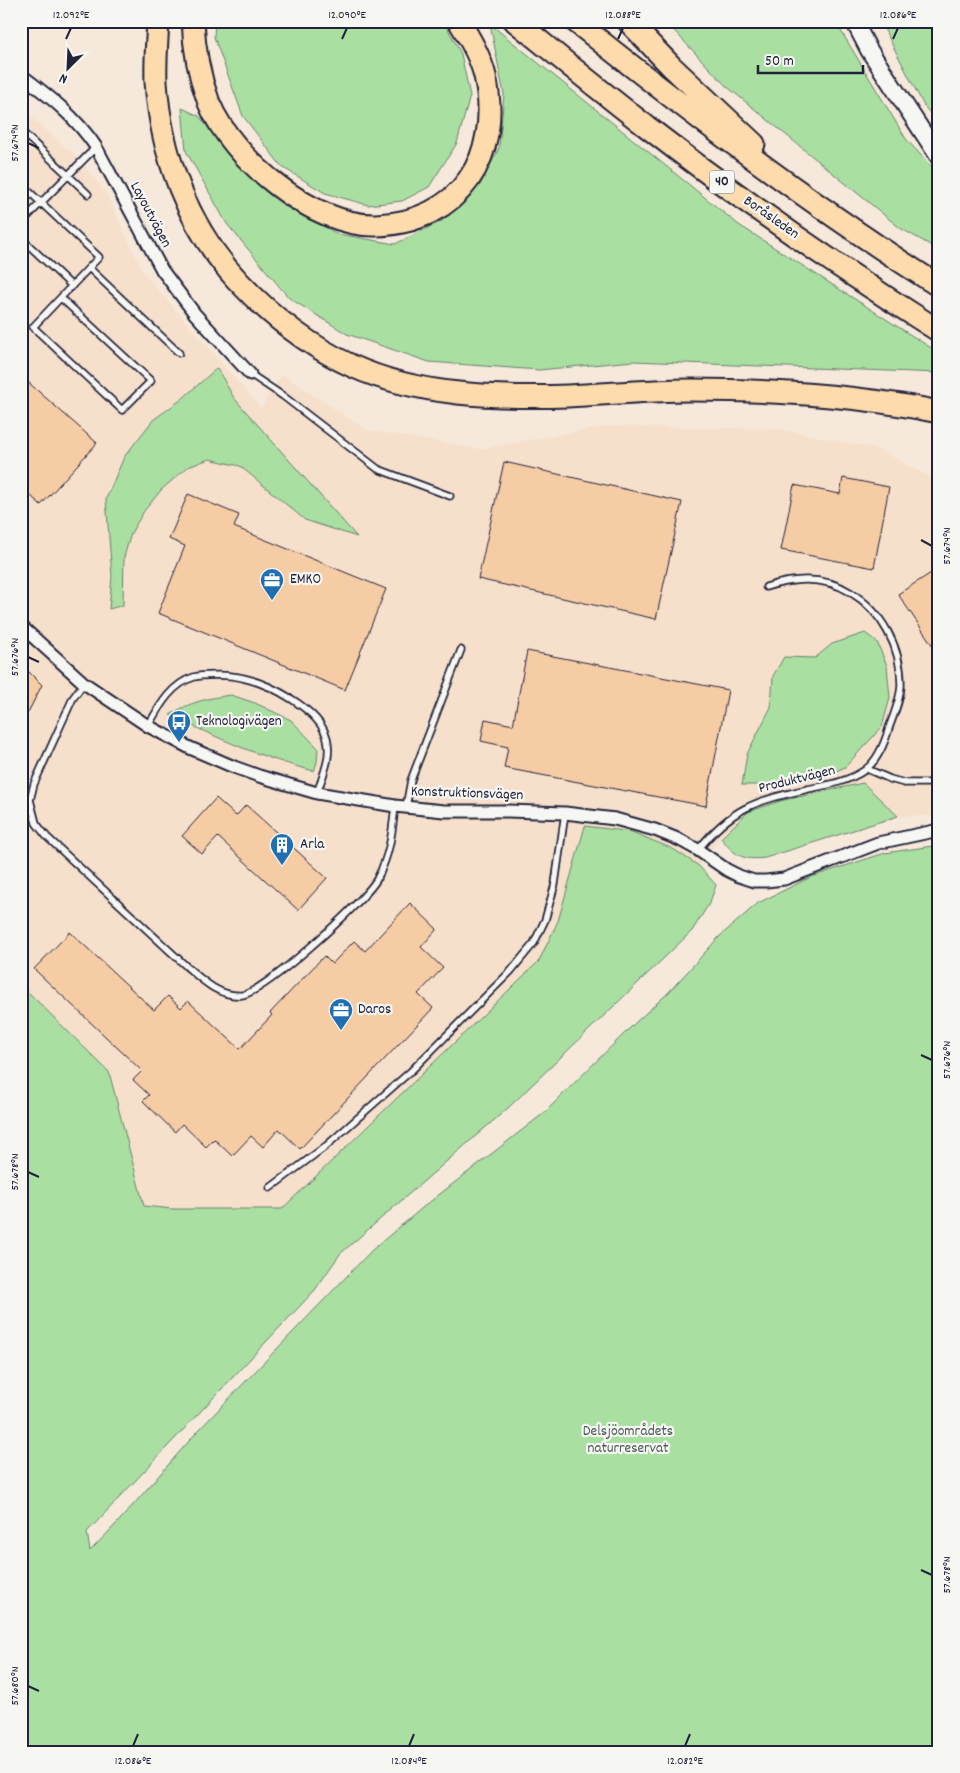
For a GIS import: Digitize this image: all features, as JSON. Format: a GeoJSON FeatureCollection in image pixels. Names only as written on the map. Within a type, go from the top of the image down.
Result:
{"type":"FeatureCollection","features":[{"type":"Feature","properties":{"kind":"highway"},"geometry":{"type":"LineString","coordinates":[[140,21],[157,31],[156,80],[162,125],[169,156],[182,195],[200,231],[225,267],[255,299],[286,326],[315,346],[352,366],[387,379],[427,388],[473,394],[565,396],[688,390],[778,392],[843,397],[906,405],[939,412]]}},
{"type":"Feature","properties":{"kind":"highway"},"geometry":{"type":"LineString","coordinates":[[193,21],[199,74],[210,104],[236,144],[272,182],[292,196],[336,218],[355,223],[376,225],[419,218],[441,207],[456,196],[468,183],[478,167],[486,145],[489,101],[485,75],[474,47],[459,21]]}},
{"type":"Feature","properties":{"kind":"highway","name":"Boråsleden"},"geometry":{"type":"LineString","coordinates":[[515,21],[642,123],[769,217],[900,307],[939,331]]}},
{"type":"Feature","properties":{"kind":"highway","name":"40"},"geometry":{"type":"LineString","coordinates":[[575,21],[666,94],[816,203],[939,286]]}},
{"type":"Feature","properties":{"kind":"highway"},"geometry":{"type":"LineString","coordinates":[[628,21],[671,66],[816,203]]}},
{"type":"Feature","properties":{"kind":"street"},"geometry":{"type":"LineString","coordinates":[[854,21],[869,50],[937,152]]}},
{"type":"Feature","properties":{"kind":"street","name":"Layoutvägen"},"geometry":{"type":"LineString","coordinates":[[21,75],[72,116],[96,147],[162,270],[195,314],[250,374]]}},
{"type":"Feature","properties":{"kind":"street","name":"Konstruktionsvägen"},"geometry":{"type":"LineString","coordinates":[[21,626],[84,682],[148,726],[190,748],[234,767],[317,793],[444,811],[565,813],[615,819],[680,840],[727,870],[754,881],[784,879],[878,843],[939,830]]}},
{"type":"Feature","properties":{"kind":"lane"},"geometry":{"type":"LineString","coordinates":[[21,131],[88,194]]}},
{"type":"Feature","properties":{"kind":"lane"},"geometry":{"type":"LineString","coordinates":[[21,224],[96,147]]}},
{"type":"Feature","properties":{"kind":"lane"},"geometry":{"type":"LineString","coordinates":[[21,184],[99,257],[33,327],[122,410],[151,381],[61,298]]}},
{"type":"Feature","properties":{"kind":"lane"},"geometry":{"type":"LineString","coordinates":[[21,238],[72,286]]}},
{"type":"Feature","properties":{"kind":"lane"},"geometry":{"type":"LineString","coordinates":[[89,268],[179,353]]}},
{"type":"Feature","properties":{"kind":"lane"},"geometry":{"type":"LineString","coordinates":[[250,374],[378,469],[450,496]]}},
{"type":"Feature","properties":{"kind":"lane","name":"Produktvägen"},"geometry":{"type":"LineString","coordinates":[[698,850],[720,825],[749,805],[843,782],[867,768],[876,758],[887,734],[902,685],[898,655],[878,615],[864,600],[846,589],[824,581],[806,579],[786,581],[766,587]]}},
{"type":"Feature","properties":{"kind":"lane"},"geometry":{"type":"LineString","coordinates":[[84,682],[73,698],[34,784],[30,800],[36,823],[47,837],[209,986],[227,994],[243,995],[258,989],[281,972],[344,916],[376,880],[390,847],[401,806],[460,650]]}},
{"type":"Feature","properties":{"kind":"lane"},"geometry":{"type":"LineString","coordinates":[[148,726],[174,687],[194,677],[243,678],[279,692],[297,702],[315,718],[326,736],[329,755],[317,793]]}},
{"type":"Feature","properties":{"kind":"lane"},"geometry":{"type":"LineString","coordinates":[[867,768],[890,779],[904,783],[939,783]]}},
{"type":"Feature","properties":{"kind":"lane"},"geometry":{"type":"LineString","coordinates":[[21,814],[32,810]]}},
{"type":"Feature","properties":{"kind":"lane"},"geometry":{"type":"LineString","coordinates":[[270,1188],[326,1146],[411,1071],[511,971],[528,950],[545,920],[555,884],[565,813]]}},
{"type":"Feature","properties":{"kind":"shaded area"},"geometry":{"type":"Polygon","coordinates":[[[23,110],[76,156],[106,193],[144,274],[261,408],[282,374],[367,430],[480,449],[606,426],[780,429],[878,449],[939,482],[939,816],[898,816],[863,783],[780,801],[748,812],[721,838],[699,866],[673,849],[585,826],[558,921],[539,961],[282,1209],[173,1209],[144,1206],[109,1072],[21,985],[21,111],[23,110]],[[217,368],[182,399],[153,420],[106,499],[112,576],[110,609],[131,533],[144,511],[162,489],[188,467],[209,459],[240,466],[305,520],[217,368]],[[832,644],[815,658],[784,657],[773,676],[771,707],[747,754],[742,785],[826,776],[845,767],[882,727],[890,698],[887,666],[832,644]],[[231,695],[204,699],[182,707],[171,716],[226,742],[290,765],[291,720],[255,703],[231,695]]]}},
{"type":"Feature","properties":{"kind":"green space"},"geometry":{"type":"Polygon","coordinates":[[[215,21],[444,21],[461,54],[470,96],[457,143],[429,187],[402,201],[368,205],[325,193],[282,167],[243,116],[214,37],[215,21]]]}},
{"type":"Feature","properties":{"kind":"green space"},"geometry":{"type":"Polygon","coordinates":[[[665,21],[835,21],[906,139],[939,175],[939,250],[900,228],[725,85],[665,21]]]}},
{"type":"Feature","properties":{"kind":"green space"},"geometry":{"type":"Polygon","coordinates":[[[880,21],[939,21],[939,124],[924,106],[880,21]]]}},
{"type":"Feature","properties":{"kind":"green space"},"geometry":{"type":"Polygon","coordinates":[[[490,24],[739,225],[939,353],[939,373],[633,361],[539,370],[429,362],[347,334],[289,298],[227,224],[186,151],[182,108],[199,116],[230,155],[286,207],[338,234],[395,244],[442,221],[480,185],[499,148],[504,94],[490,24]]]}},
{"type":"Feature","properties":{"kind":"green space"},"geometry":{"type":"Polygon","coordinates":[[[217,368],[234,398],[357,537],[305,520],[240,466],[209,459],[188,467],[162,489],[144,511],[131,533],[124,557],[123,605],[109,609],[112,576],[106,499],[124,457],[153,420],[182,399],[217,368]]]}},
{"type":"Feature","properties":{"kind":"green space"},"geometry":{"type":"Polygon","coordinates":[[[865,633],[877,642],[887,666],[890,698],[882,727],[845,767],[826,776],[764,785],[742,785],[747,754],[771,707],[773,676],[784,657],[815,658],[832,644],[865,633]]]}},
{"type":"Feature","properties":{"kind":"green space"},"geometry":{"type":"Polygon","coordinates":[[[231,695],[255,703],[291,720],[318,748],[314,771],[241,747],[170,715],[199,701],[231,695]]]}},
{"type":"Feature","properties":{"kind":"green space"},"geometry":{"type":"Polygon","coordinates":[[[863,783],[898,816],[757,859],[751,859],[735,853],[721,838],[748,812],[780,801],[863,783]]]}},
{"type":"Feature","properties":{"kind":"green space","name":"Delsjöområdets naturreservat"},"geometry":{"type":"Polygon","coordinates":[[[585,826],[632,832],[673,849],[699,866],[716,885],[710,902],[692,931],[508,1108],[340,1254],[315,1290],[87,1532],[90,1551],[119,1521],[197,1432],[372,1250],[427,1204],[544,1113],[668,993],[719,937],[758,903],[811,877],[885,853],[939,845],[939,1752],[21,1752],[21,985],[109,1072],[144,1206],[173,1209],[282,1209],[539,961],[558,921],[585,826]]]}},
{"type":"Feature","properties":{"kind":"building"},"geometry":{"type":"Polygon","coordinates":[[[21,376],[97,443],[41,505],[21,487],[21,376]]]}},
{"type":"Feature","properties":{"kind":"building"},"geometry":{"type":"Polygon","coordinates":[[[504,462],[682,502],[656,619],[478,579],[504,462]]]}},
{"type":"Feature","properties":{"kind":"building"},"geometry":{"type":"Polygon","coordinates":[[[843,478],[889,487],[874,568],[781,550],[794,485],[840,494],[843,478]]]}},
{"type":"Feature","properties":{"kind":"building","name":"EMKO"},"geometry":{"type":"Polygon","coordinates":[[[188,494],[239,515],[234,527],[386,589],[345,690],[158,613],[185,546],[169,539],[188,494]]]}},
{"type":"Feature","properties":{"kind":"building"},"geometry":{"type":"Polygon","coordinates":[[[939,568],[939,655],[898,594],[939,568]]]}},
{"type":"Feature","properties":{"kind":"building"},"geometry":{"type":"Polygon","coordinates":[[[527,651],[728,690],[706,806],[504,768],[508,747],[481,741],[485,719],[513,725],[527,651]]]}},
{"type":"Feature","properties":{"kind":"building"},"geometry":{"type":"Polygon","coordinates":[[[21,664],[42,685],[21,726],[21,664]]]}},
{"type":"Feature","properties":{"kind":"building","name":"Arla"},"geometry":{"type":"Polygon","coordinates":[[[216,798],[236,816],[246,805],[327,878],[298,910],[218,837],[202,854],[182,836],[216,798]]]}},
{"type":"Feature","properties":{"kind":"building","name":"Daros"},"geometry":{"type":"Polygon","coordinates":[[[410,903],[437,929],[421,947],[443,968],[418,994],[433,1008],[300,1149],[279,1129],[263,1147],[251,1136],[232,1156],[214,1139],[206,1147],[182,1124],[175,1132],[143,1101],[149,1095],[133,1080],[142,1071],[34,969],[70,932],[154,1010],[168,996],[181,1008],[188,1001],[240,1049],[272,1015],[270,1013],[324,956],[332,964],[354,941],[365,951],[410,903]]]}},
{"type":"Feature","properties":{"kind":"place","name":"EMKO"},"geometry":{"type":"Point","coordinates":[272,601]}},
{"type":"Feature","properties":{"kind":"place","name":"Teknologivägen"},"geometry":{"type":"Point","coordinates":[179,743]}},
{"type":"Feature","properties":{"kind":"place","name":"Arla"},"geometry":{"type":"Point","coordinates":[282,866]}},
{"type":"Feature","properties":{"kind":"place","name":"Daros"},"geometry":{"type":"Point","coordinates":[341,1031]}}]}
